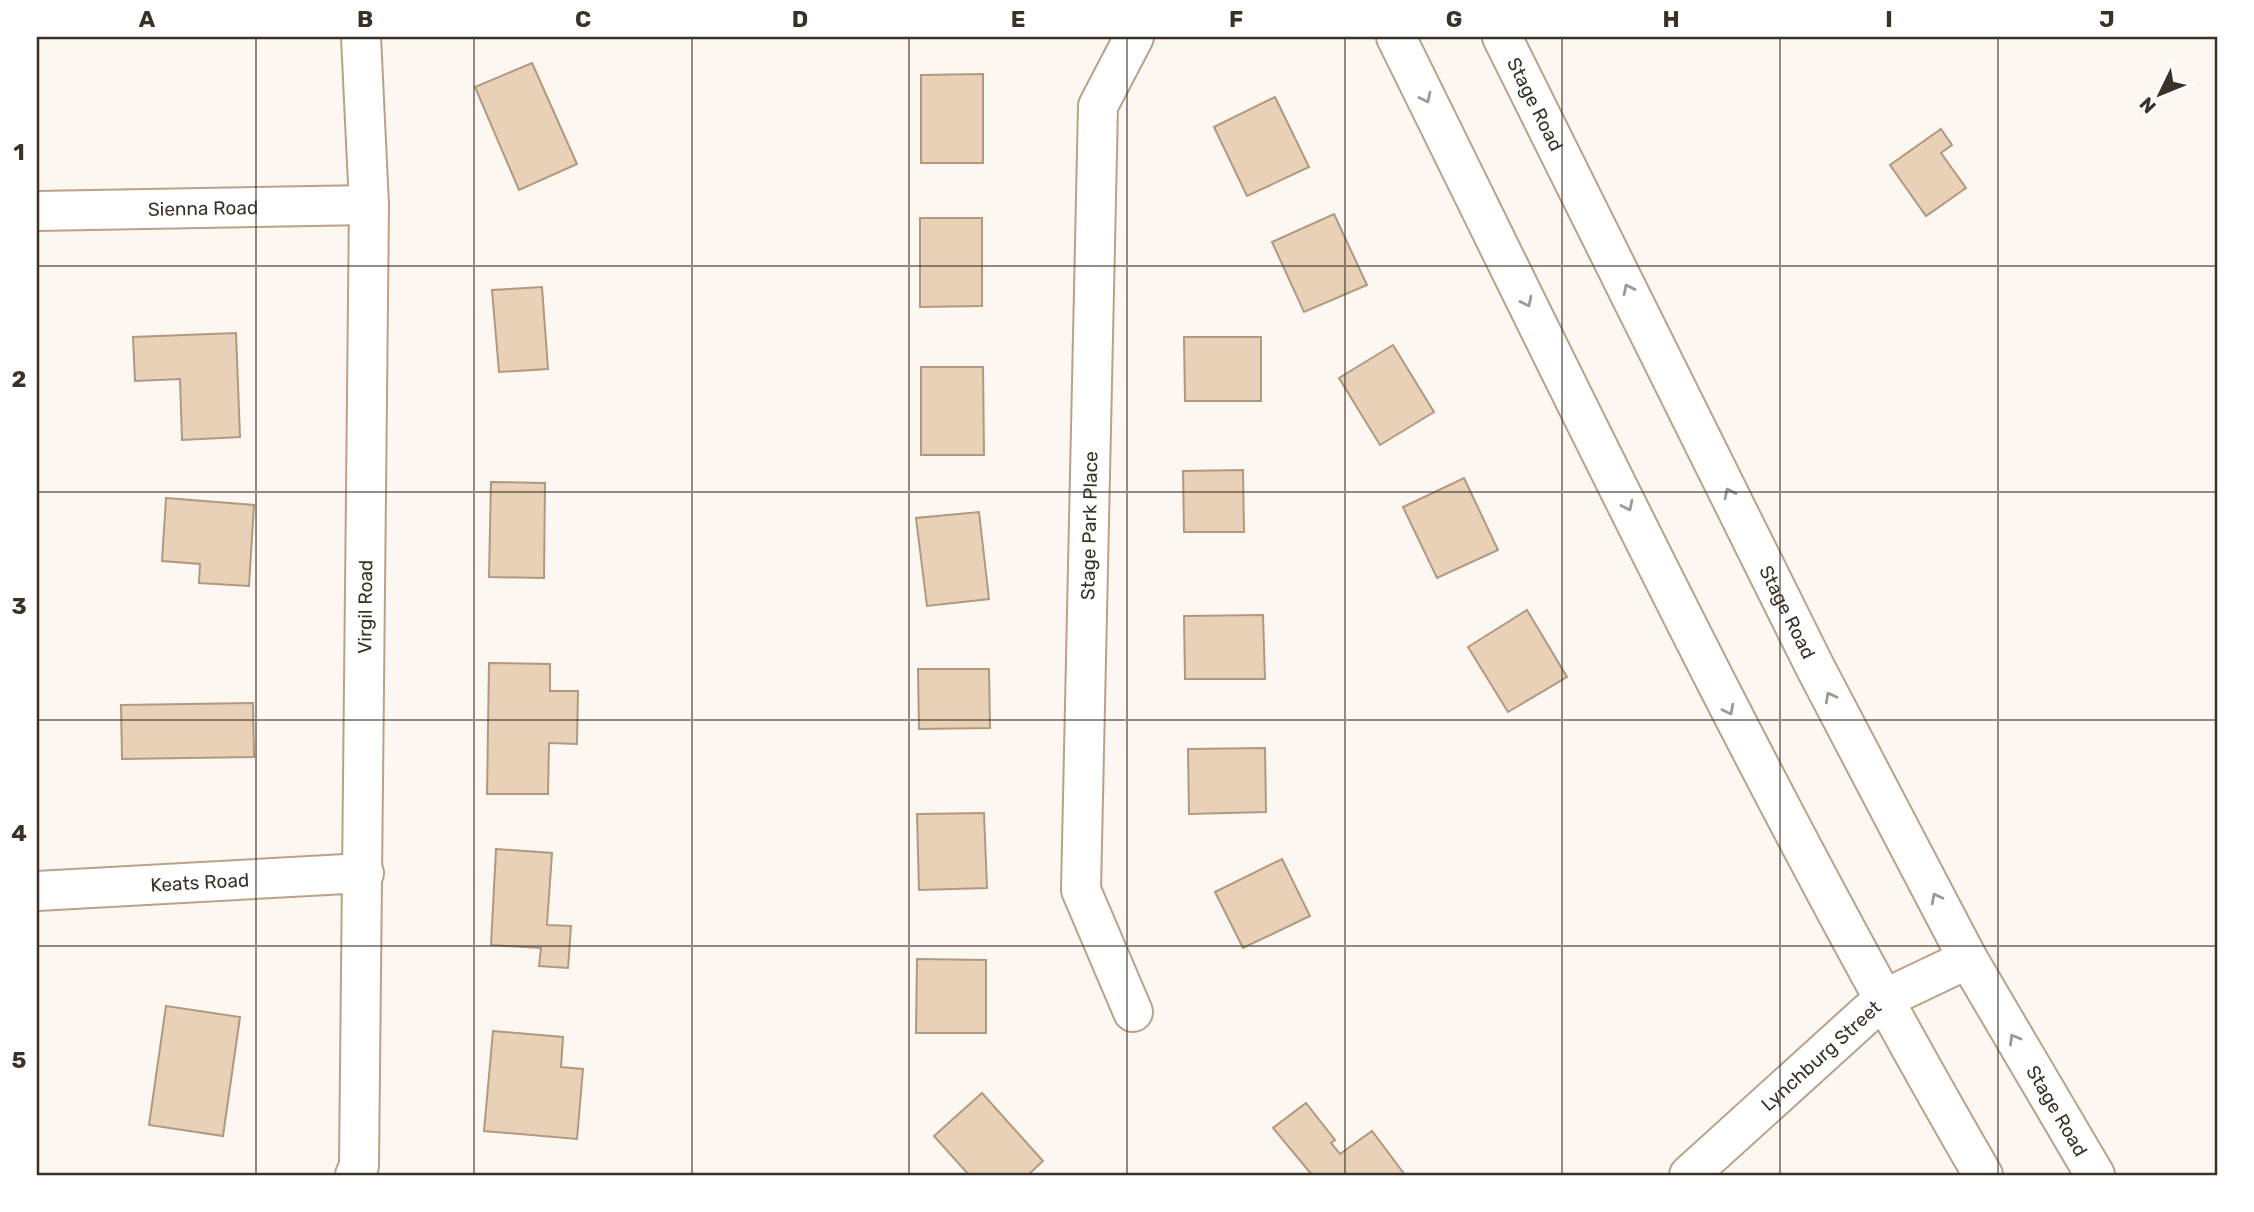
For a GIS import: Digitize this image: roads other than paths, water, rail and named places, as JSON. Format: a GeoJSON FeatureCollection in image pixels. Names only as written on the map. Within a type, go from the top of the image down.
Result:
{"type":"FeatureCollection","features":[{"type":"Feature","properties":{"kind":"street","name":"Virgil Road"},"geometry":{"type":"LineString","coordinates":[[355,1175],[359,1166],[364,873],[369,205],[361,37]]}},
{"type":"Feature","properties":{"kind":"street","name":"Stage Park Place"},"geometry":{"type":"LineString","coordinates":[[1133,1013],[1081,890],[1098,106],[1134,37]]}},
{"type":"Feature","properties":{"kind":"street"},"geometry":{"type":"LineString","coordinates":[[1396,37],[1729,710],[1882,1000],[1983,1175]]}},
{"type":"Feature","properties":{"kind":"street","name":"Stage Road"},"geometry":{"type":"LineString","coordinates":[[1502,37],[1815,667],[1968,959],[2095,1175]]}},
{"type":"Feature","properties":{"kind":"street","name":"Sienna Road"},"geometry":{"type":"LineString","coordinates":[[37,211],[369,205]]}},
{"type":"Feature","properties":{"kind":"street","name":"Keats Road"},"geometry":{"type":"LineString","coordinates":[[37,891],[364,873]]}},
{"type":"Feature","properties":{"kind":"street","name":"Lynchburg Street"},"geometry":{"type":"LineString","coordinates":[[1689,1175],[1882,1000],[1968,959]]}}]}
